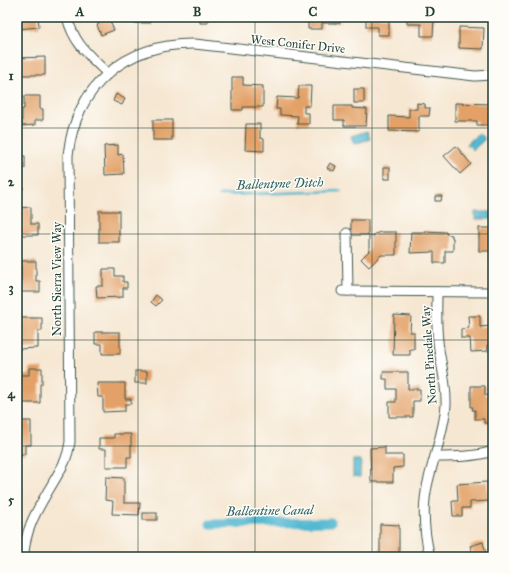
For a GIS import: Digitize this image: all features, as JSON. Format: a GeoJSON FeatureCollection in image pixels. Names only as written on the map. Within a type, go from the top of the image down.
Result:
{"type":"FeatureCollection","features":[{"type":"Feature","properties":{"kind":"street"},"geometry":{"type":"LineString","coordinates":[[67,17],[73,35],[78,43],[84,51],[108,74]]}},
{"type":"Feature","properties":{"kind":"street","name":"West Conifer Drive"},"geometry":{"type":"LineString","coordinates":[[108,74],[126,60],[145,52],[164,46],[185,44],[475,76],[493,75]]}},
{"type":"Feature","properties":{"kind":"street","name":"North Sierra View Way"},"geometry":{"type":"LineString","coordinates":[[24,557],[25,544],[30,525],[63,466],[70,442],[68,155],[74,125],[82,106],[94,89],[108,74]]}},
{"type":"Feature","properties":{"kind":"street"},"geometry":{"type":"LineString","coordinates":[[347,233],[345,291],[493,292]]}},
{"type":"Feature","properties":{"kind":"street","name":"North Pinedale Way"},"geometry":{"type":"LineString","coordinates":[[430,557],[426,540],[424,507],[428,482],[443,429],[446,404],[445,380],[437,331],[437,292]]}},
{"type":"Feature","properties":{"kind":"street"},"geometry":{"type":"LineString","coordinates":[[435,457],[465,457],[493,451]]}},
{"type":"Feature","properties":{"kind":"water"},"geometry":{"type":"Polygon","coordinates":[[[367,131],[370,139],[354,144],[351,136],[367,131]]]}},
{"type":"Feature","properties":{"kind":"water"},"geometry":{"type":"Polygon","coordinates":[[[479,133],[485,139],[473,150],[467,144],[479,133]]]}},
{"type":"Feature","properties":{"kind":"water"},"geometry":{"type":"Polygon","coordinates":[[[475,212],[492,212],[492,219],[475,219],[475,212]]]}},
{"type":"Feature","properties":{"kind":"water"},"geometry":{"type":"Polygon","coordinates":[[[353,460],[361,460],[360,477],[353,476],[353,460]]]}},
{"type":"Feature","properties":{"kind":"building"},"geometry":{"type":"Polygon","coordinates":[[[17,17],[38,17],[39,27],[17,29],[17,17]]]}},
{"type":"Feature","properties":{"kind":"building"},"geometry":{"type":"Polygon","coordinates":[[[97,17],[120,17],[110,21],[114,30],[101,35],[97,25],[99,24],[97,17]]]}},
{"type":"Feature","properties":{"kind":"building"},"geometry":{"type":"Polygon","coordinates":[[[133,17],[150,17],[150,23],[133,23],[133,17]]]}},
{"type":"Feature","properties":{"kind":"building"},"geometry":{"type":"Polygon","coordinates":[[[200,17],[216,17],[216,19],[208,19],[208,23],[200,23],[200,17]]]}},
{"type":"Feature","properties":{"kind":"building"},"geometry":{"type":"Polygon","coordinates":[[[251,17],[265,17],[265,20],[251,19],[251,17]]]}},
{"type":"Feature","properties":{"kind":"building"},"geometry":{"type":"Polygon","coordinates":[[[308,17],[340,17],[340,23],[322,23],[322,29],[308,29],[308,17]]]}},
{"type":"Feature","properties":{"kind":"building"},"geometry":{"type":"Polygon","coordinates":[[[366,17],[389,17],[389,35],[378,35],[378,27],[366,27],[366,17]]]}},
{"type":"Feature","properties":{"kind":"building"},"geometry":{"type":"Polygon","coordinates":[[[407,17],[434,17],[433,36],[421,36],[421,24],[407,24],[407,17]]]}},
{"type":"Feature","properties":{"kind":"building"},"geometry":{"type":"Polygon","coordinates":[[[459,27],[484,28],[483,49],[459,48],[459,27]]]}},
{"type":"Feature","properties":{"kind":"building"},"geometry":{"type":"Polygon","coordinates":[[[45,57],[45,75],[17,75],[17,58],[45,57]]]}},
{"type":"Feature","properties":{"kind":"building"},"geometry":{"type":"Polygon","coordinates":[[[232,77],[243,77],[243,85],[263,86],[263,107],[243,107],[243,110],[232,110],[232,77]]]}},
{"type":"Feature","properties":{"kind":"building"},"geometry":{"type":"Polygon","coordinates":[[[299,86],[311,86],[310,106],[304,106],[304,113],[309,113],[309,124],[297,124],[298,116],[280,115],[280,109],[276,109],[277,97],[298,98],[299,86]]]}},
{"type":"Feature","properties":{"kind":"building"},"geometry":{"type":"Polygon","coordinates":[[[354,89],[364,89],[364,103],[354,103],[354,89]]]}},
{"type":"Feature","properties":{"kind":"building"},"geometry":{"type":"Polygon","coordinates":[[[116,94],[125,99],[122,105],[113,101],[116,94]]]}},
{"type":"Feature","properties":{"kind":"building"},"geometry":{"type":"Polygon","coordinates":[[[24,96],[40,96],[40,109],[43,109],[43,120],[35,120],[35,125],[22,126],[24,96]]]}},
{"type":"Feature","properties":{"kind":"building"},"geometry":{"type":"Polygon","coordinates":[[[417,103],[425,104],[425,108],[430,108],[429,116],[419,116],[419,132],[389,131],[389,116],[409,117],[409,109],[417,109],[417,103]]]}},
{"type":"Feature","properties":{"kind":"building"},"geometry":{"type":"Polygon","coordinates":[[[455,103],[492,104],[492,125],[477,125],[477,121],[455,121],[455,103]]]}},
{"type":"Feature","properties":{"kind":"building"},"geometry":{"type":"Polygon","coordinates":[[[334,106],[352,106],[352,108],[367,109],[366,126],[344,126],[344,120],[334,120],[334,106]]]}},
{"type":"Feature","properties":{"kind":"building"},"geometry":{"type":"Polygon","coordinates":[[[153,120],[172,120],[172,140],[153,140],[153,120]]]}},
{"type":"Feature","properties":{"kind":"building"},"geometry":{"type":"Polygon","coordinates":[[[246,124],[260,124],[260,138],[264,139],[264,151],[245,150],[246,124]]]}},
{"type":"Feature","properties":{"kind":"building"},"geometry":{"type":"Polygon","coordinates":[[[118,145],[118,155],[123,154],[124,174],[105,175],[104,146],[118,145]]]}},
{"type":"Feature","properties":{"kind":"building"},"geometry":{"type":"Polygon","coordinates":[[[456,146],[471,164],[460,174],[444,156],[456,146]]]}},
{"type":"Feature","properties":{"kind":"building"},"geometry":{"type":"Polygon","coordinates":[[[17,156],[25,156],[25,169],[23,169],[23,189],[17,189],[17,156]]]}},
{"type":"Feature","properties":{"kind":"building"},"geometry":{"type":"Polygon","coordinates":[[[330,163],[336,166],[334,171],[327,168],[330,163]]]}},
{"type":"Feature","properties":{"kind":"building"},"geometry":{"type":"Polygon","coordinates":[[[384,167],[390,167],[390,179],[384,179],[384,167]]]}},
{"type":"Feature","properties":{"kind":"building"},"geometry":{"type":"Polygon","coordinates":[[[435,196],[442,196],[441,201],[435,201],[435,196]]]}},
{"type":"Feature","properties":{"kind":"building"},"geometry":{"type":"Polygon","coordinates":[[[31,207],[31,224],[38,224],[38,235],[17,235],[17,208],[31,207]]]}},
{"type":"Feature","properties":{"kind":"building"},"geometry":{"type":"Polygon","coordinates":[[[99,211],[119,211],[119,242],[99,242],[99,211]]]}},
{"type":"Feature","properties":{"kind":"building"},"geometry":{"type":"Polygon","coordinates":[[[351,220],[368,220],[368,235],[351,235],[351,220]]]}},
{"type":"Feature","properties":{"kind":"building"},"geometry":{"type":"Polygon","coordinates":[[[479,228],[493,228],[493,251],[479,251],[479,228]]]}},
{"type":"Feature","properties":{"kind":"building"},"geometry":{"type":"Polygon","coordinates":[[[380,232],[396,232],[396,255],[381,255],[369,267],[361,259],[369,251],[369,236],[374,236],[374,234],[380,232]]]}},
{"type":"Feature","properties":{"kind":"building"},"geometry":{"type":"Polygon","coordinates":[[[411,232],[446,232],[446,234],[452,235],[453,251],[445,251],[445,263],[434,263],[434,252],[410,253],[411,232]]]}},
{"type":"Feature","properties":{"kind":"building"},"geometry":{"type":"Polygon","coordinates":[[[21,261],[36,261],[36,281],[40,281],[40,292],[21,292],[21,261]]]}},
{"type":"Feature","properties":{"kind":"building"},"geometry":{"type":"Polygon","coordinates":[[[103,269],[115,269],[115,276],[123,276],[123,282],[127,282],[127,288],[123,288],[123,297],[97,298],[96,286],[103,286],[103,269]]]}},
{"type":"Feature","properties":{"kind":"building"},"geometry":{"type":"Polygon","coordinates":[[[156,295],[162,300],[156,306],[151,302],[156,295]]]}},
{"type":"Feature","properties":{"kind":"building"},"geometry":{"type":"Polygon","coordinates":[[[394,315],[411,316],[410,332],[414,332],[414,349],[410,349],[410,355],[393,355],[394,315]]]}},
{"type":"Feature","properties":{"kind":"building"},"geometry":{"type":"Polygon","coordinates":[[[468,316],[480,316],[480,327],[491,326],[492,345],[487,345],[488,351],[471,352],[470,338],[461,338],[461,329],[469,328],[468,316]]]}},
{"type":"Feature","properties":{"kind":"building"},"geometry":{"type":"Polygon","coordinates":[[[17,318],[42,318],[42,331],[38,331],[38,348],[17,349],[17,318]]]}},
{"type":"Feature","properties":{"kind":"building"},"geometry":{"type":"Polygon","coordinates":[[[95,332],[120,332],[120,354],[102,354],[102,344],[95,344],[95,332]]]}},
{"type":"Feature","properties":{"kind":"building"},"geometry":{"type":"Polygon","coordinates":[[[29,368],[42,368],[40,403],[17,403],[17,375],[29,375],[29,368]]]}},
{"type":"Feature","properties":{"kind":"building"},"geometry":{"type":"Polygon","coordinates":[[[135,371],[147,371],[147,383],[135,383],[135,371]]]}},
{"type":"Feature","properties":{"kind":"building"},"geometry":{"type":"Polygon","coordinates":[[[383,372],[408,372],[408,389],[420,389],[420,401],[413,401],[413,417],[389,417],[389,402],[396,402],[396,389],[387,389],[387,379],[383,379],[383,372]]]}},
{"type":"Feature","properties":{"kind":"building"},"geometry":{"type":"Polygon","coordinates":[[[97,383],[125,383],[125,399],[131,399],[131,404],[125,404],[125,411],[103,412],[103,397],[98,397],[97,383]]]}},
{"type":"Feature","properties":{"kind":"building"},"geometry":{"type":"Polygon","coordinates":[[[471,386],[485,386],[485,395],[493,396],[493,423],[484,423],[484,419],[475,419],[475,410],[472,410],[473,407],[471,407],[471,386]]]}},
{"type":"Feature","properties":{"kind":"building"},"geometry":{"type":"Polygon","coordinates":[[[17,421],[31,421],[31,445],[25,445],[25,454],[17,454],[17,421]]]}},
{"type":"Feature","properties":{"kind":"building"},"geometry":{"type":"Polygon","coordinates":[[[114,434],[131,434],[131,457],[127,457],[127,467],[106,467],[106,449],[99,449],[99,438],[114,438],[114,434]]]}},
{"type":"Feature","properties":{"kind":"building"},"geometry":{"type":"Polygon","coordinates":[[[385,447],[385,455],[403,455],[403,467],[393,468],[393,482],[371,482],[370,448],[385,447]]]}},
{"type":"Feature","properties":{"kind":"building"},"geometry":{"type":"Polygon","coordinates":[[[106,477],[124,478],[124,503],[140,503],[139,515],[112,514],[113,501],[105,500],[106,477]]]}},
{"type":"Feature","properties":{"kind":"building"},"geometry":{"type":"Polygon","coordinates":[[[487,482],[489,501],[470,502],[470,508],[462,508],[462,516],[453,516],[452,501],[458,501],[457,484],[487,482]]]}},
{"type":"Feature","properties":{"kind":"building"},"geometry":{"type":"Polygon","coordinates":[[[143,513],[157,513],[157,520],[143,520],[143,513]]]}},
{"type":"Feature","properties":{"kind":"building"},"geometry":{"type":"Polygon","coordinates":[[[380,524],[399,525],[399,555],[380,555],[380,524]]]}},
{"type":"Feature","properties":{"kind":"building"},"geometry":{"type":"Polygon","coordinates":[[[483,542],[487,557],[466,557],[473,555],[470,546],[483,542]]]}},
{"type":"Feature","properties":{"kind":"waterway","name":"Ballentyne Ditch"},"geometry":{"type":"LineString","coordinates":[[219,195],[341,191]]}},
{"type":"Feature","properties":{"kind":"waterway","name":"Ballentine Canal"},"geometry":{"type":"LineString","coordinates":[[210,524],[331,522]]}}]}
